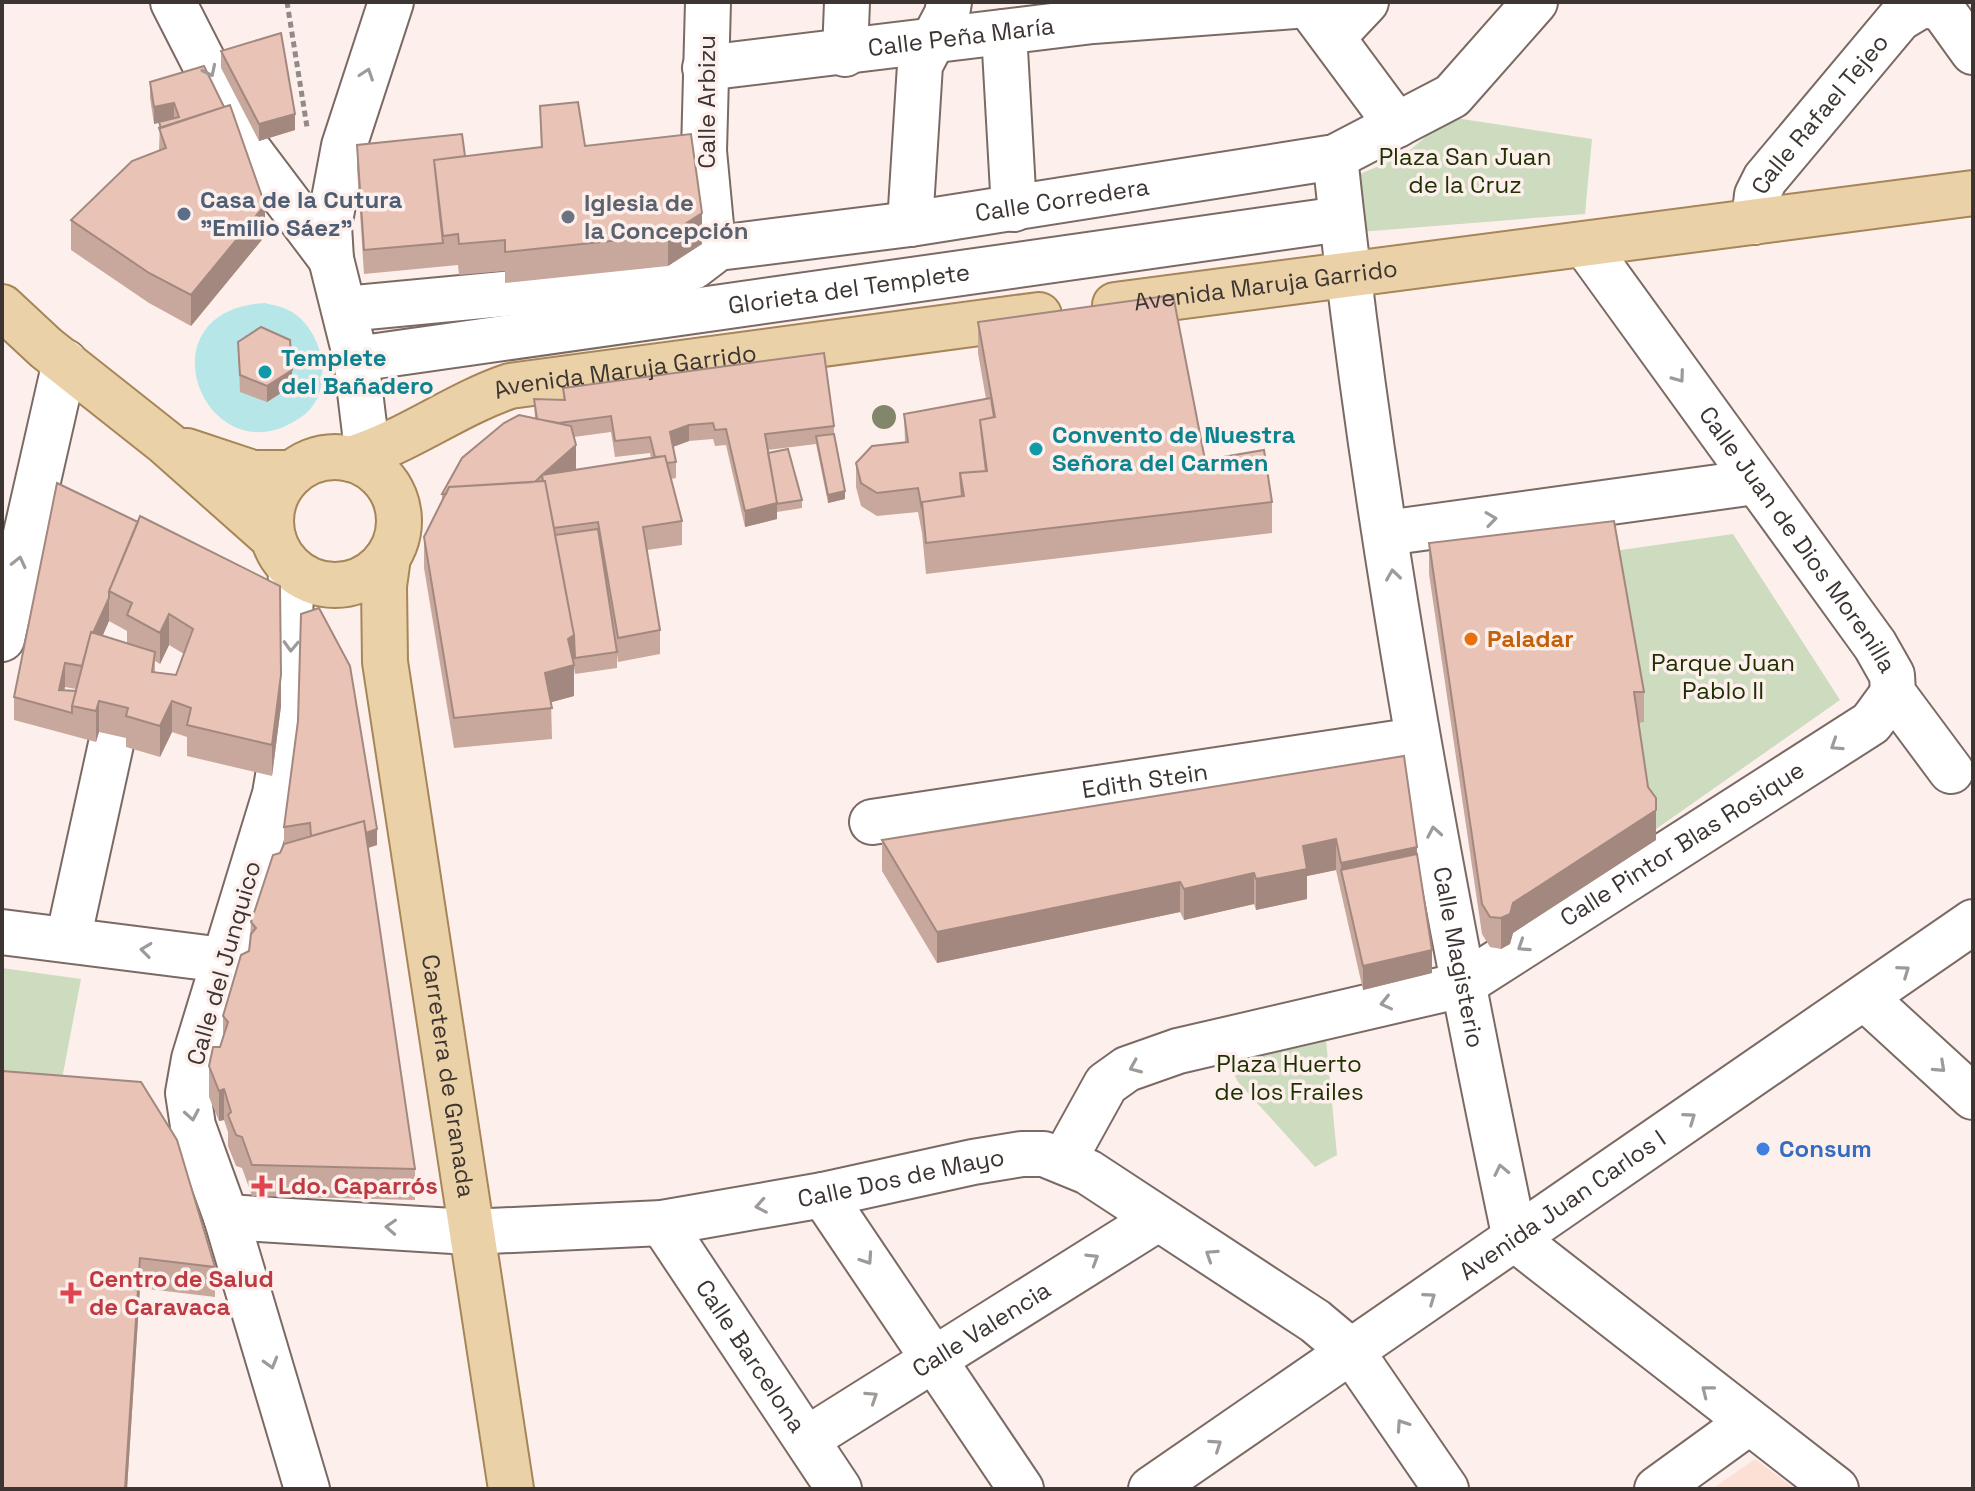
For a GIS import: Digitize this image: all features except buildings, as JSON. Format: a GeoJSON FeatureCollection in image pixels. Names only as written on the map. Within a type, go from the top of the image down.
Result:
{"type":"FeatureCollection","features":[{"type":"Feature","properties":{"kind":"main road","name":"Avenida Maruja Garrido"},"geometry":{"type":"LineString","coordinates":[[371,469],[468,403],[510,386],[1973,193]]}},
{"type":"Feature","properties":{"kind":"main road"},"geometry":{"type":"LineString","coordinates":[[2,307],[166,443],[222,466],[253,473],[292,473],[319,459],[371,469],[399,518],[397,538],[388,557],[363,579],[298,563],[270,517],[275,498],[292,473]]}},
{"type":"Feature","properties":{"kind":"main road","name":"Carretera de Granada"},"geometry":{"type":"LineString","coordinates":[[166,443],[298,563],[351,606],[385,662]]}},
{"type":"Feature","properties":{"kind":"main road","name":"Carretera de Granada"},"geometry":{"type":"LineString","coordinates":[[388,557],[384,586],[385,662],[469,1232],[511,1489]]}},
{"type":"Feature","properties":{"kind":"street"},"geometry":{"type":"LineString","coordinates":[[173,2],[248,149],[331,259]]}},
{"type":"Feature","properties":{"kind":"street"},"geometry":{"type":"LineString","coordinates":[[371,469],[356,359],[331,259],[328,155],[391,2]]}},
{"type":"Feature","properties":{"kind":"street","name":"Calle Arbizu"},"geometry":{"type":"LineString","coordinates":[[708,2],[704,151],[712,236],[718,248]]}},
{"type":"Feature","properties":{"kind":"street"},"geometry":{"type":"LineString","coordinates":[[845,54],[847,2]]}},
{"type":"Feature","properties":{"kind":"street"},"geometry":{"type":"LineString","coordinates":[[1333,37],[1366,2]]}},
{"type":"Feature","properties":{"kind":"street","name":"Calle Corredera"},"geometry":{"type":"LineString","coordinates":[[718,248],[1014,209],[1335,157],[1452,96],[1535,2]]}},
{"type":"Feature","properties":{"kind":"street","name":"Calle Peña María"},"geometry":{"type":"LineString","coordinates":[[705,68],[845,54],[941,22],[1004,32],[1176,9],[1308,5],[1397,125]]}},
{"type":"Feature","properties":{"kind":"street","name":"Calle Rafael Tejeo"},"geometry":{"type":"LineString","coordinates":[[1754,222],[1757,195],[1765,179],[1899,19],[1922,5],[1939,5]]}},
{"type":"Feature","properties":{"kind":"street"},"geometry":{"type":"LineString","coordinates":[[1939,5],[1973,52]]}},
{"type":"Feature","properties":{"kind":"street"},"geometry":{"type":"LineString","coordinates":[[910,224],[920,65],[941,22]]}},
{"type":"Feature","properties":{"kind":"street"},"geometry":{"type":"LineString","coordinates":[[1004,32],[1014,209]]}},
{"type":"Feature","properties":{"kind":"street"},"geometry":{"type":"LineString","coordinates":[[248,149],[272,165],[297,168],[328,155]]}},
{"type":"Feature","properties":{"kind":"street","name":"Calle Magisterio"},"geometry":{"type":"LineString","coordinates":[[1335,157],[1348,274],[1417,740],[1462,985],[1515,1239]]}},
{"type":"Feature","properties":{"kind":"street","name":"Glorieta del Templete"},"geometry":{"type":"LineString","coordinates":[[356,359],[1341,219]]}},
{"type":"Feature","properties":{"kind":"street"},"geometry":{"type":"LineString","coordinates":[[1633,313],[1629,279],[1632,268],[1642,254],[1660,242],[1688,231]]}},
{"type":"Feature","properties":{"kind":"street","name":"Calle Juan de Dios Morenilla"},"geometry":{"type":"LineString","coordinates":[[1586,246],[1889,666],[1893,693],[1951,771]]}},
{"type":"Feature","properties":{"kind":"street"},"geometry":{"type":"LineString","coordinates":[[345,309],[641,281],[693,267],[718,248]]}},
{"type":"Feature","properties":{"kind":"street"},"geometry":{"type":"LineString","coordinates":[[2,639],[65,362]]}},
{"type":"Feature","properties":{"kind":"street"},"geometry":{"type":"LineString","coordinates":[[1386,533],[1755,482]]}},
{"type":"Feature","properties":{"kind":"street","name":"Calle del Junquico"},"geometry":{"type":"LineString","coordinates":[[298,563],[289,711],[275,794],[194,1059],[188,1093],[193,1126],[226,1217],[307,1489]]}},
{"type":"Feature","properties":{"kind":"street","name":"Calle Pintor Blas Rosique"},"geometry":{"type":"LineString","coordinates":[[1064,1160],[1106,1084],[1127,1069],[1178,1051],[1462,985],[1871,723],[1893,693]]}},
{"type":"Feature","properties":{"kind":"street"},"geometry":{"type":"LineString","coordinates":[[68,940],[113,735]]}},
{"type":"Feature","properties":{"kind":"street","name":"Edith Stein"},"geometry":{"type":"LineString","coordinates":[[872,822],[1417,740]]}},
{"type":"Feature","properties":{"kind":"street","name":"Avenida Juan Carlos I"},"geometry":{"type":"LineString","coordinates":[[1151,1489],[1973,922]]}},
{"type":"Feature","properties":{"kind":"street"},"geometry":{"type":"LineString","coordinates":[[2,932],[223,960]]}},
{"type":"Feature","properties":{"kind":"street"},"geometry":{"type":"LineString","coordinates":[[1865,998],[1973,1097]]}},
{"type":"Feature","properties":{"kind":"street","name":"Calle Dos de Mayo"},"geometry":{"type":"LineString","coordinates":[[226,1217],[469,1232],[662,1223],[823,1195],[1022,1154],[1064,1160],[1088,1172],[1156,1220],[1315,1321],[1352,1352],[1446,1489]]}},
{"type":"Feature","properties":{"kind":"street"},"geometry":{"type":"LineString","coordinates":[[823,1195],[1021,1489]]}},
{"type":"Feature","properties":{"kind":"street","name":"Calle Valencia"},"geometry":{"type":"LineString","coordinates":[[807,1439],[933,1357],[1156,1220]]}},
{"type":"Feature","properties":{"kind":"street","name":"Calle Barcelona"},"geometry":{"type":"LineString","coordinates":[[662,1223],[839,1489]]}},
{"type":"Feature","properties":{"kind":"street"},"geometry":{"type":"LineString","coordinates":[[1515,1239],[1836,1489]]}},
{"type":"Feature","properties":{"kind":"street"},"geometry":{"type":"LineString","coordinates":[[1657,1489],[1748,1423]]}},
{"type":"Feature","properties":{"kind":"path"},"geometry":{"type":"LineString","coordinates":[[287,2],[328,155]]}},
{"type":"Feature","properties":{"kind":"shaded area"},"geometry":{"type":"Polygon","coordinates":[[[1755,1459],[1795,1489],[1712,1489],[1755,1459]]]}},
{"type":"Feature","properties":{"kind":"green space","name":"Plaza San Juan de la Cruz"},"geometry":{"type":"Polygon","coordinates":[[[1449,117],[1592,139],[1585,214],[1359,232],[1355,176],[1403,156],[1449,117]]]}},
{"type":"Feature","properties":{"kind":"green space","name":"Parque Juan Pablo II"},"geometry":{"type":"Polygon","coordinates":[[[1733,534],[1840,700],[1656,829],[1648,817],[1614,551],[1733,534]]]}},
{"type":"Feature","properties":{"kind":"green space"},"geometry":{"type":"Polygon","coordinates":[[[2,968],[81,979],[59,1095],[2,1088],[2,968]]]}},
{"type":"Feature","properties":{"kind":"green space","name":"Plaza Huerto de los Frailes"},"geometry":{"type":"Polygon","coordinates":[[[1325,1029],[1337,1155],[1315,1167],[1238,1082],[1222,1051],[1325,1029]]]}},
{"type":"Feature","properties":{"kind":"water"},"geometry":{"type":"Polygon","coordinates":[[[265,303],[288,310],[310,330],[322,360],[320,390],[314,404],[304,415],[269,431],[239,429],[215,413],[200,389],[195,360],[203,334],[225,313],[265,303]]]}},
{"type":"Feature","properties":{"kind":"place","name":"Casa de la Cutura \"Emilio Sáez\""},"geometry":{"type":"Point","coordinates":[184,214]}},
{"type":"Feature","properties":{"kind":"place","name":"Iglesia de la Concepción"},"geometry":{"type":"Point","coordinates":[568,217]}},
{"type":"Feature","properties":{"kind":"place","name":"Templete del Bañadero"},"geometry":{"type":"Point","coordinates":[265,372]}},
{"type":"Feature","properties":{"kind":"place","name":"Convento de Nuestra Señora del Carmen"},"geometry":{"type":"Point","coordinates":[1036,449]}},
{"type":"Feature","properties":{"kind":"place","name":"Paladar"},"geometry":{"type":"Point","coordinates":[1471,639]}},
{"type":"Feature","properties":{"kind":"place","name":"Consum"},"geometry":{"type":"Point","coordinates":[1763,1149]}},
{"type":"Feature","properties":{"kind":"place","name":"Ldo. Caparrós"},"geometry":{"type":"Point","coordinates":[262,1186]}},
{"type":"Feature","properties":{"kind":"place","name":"Centro de Salud de Caravaca"},"geometry":{"type":"Point","coordinates":[71,1293]}}]}
